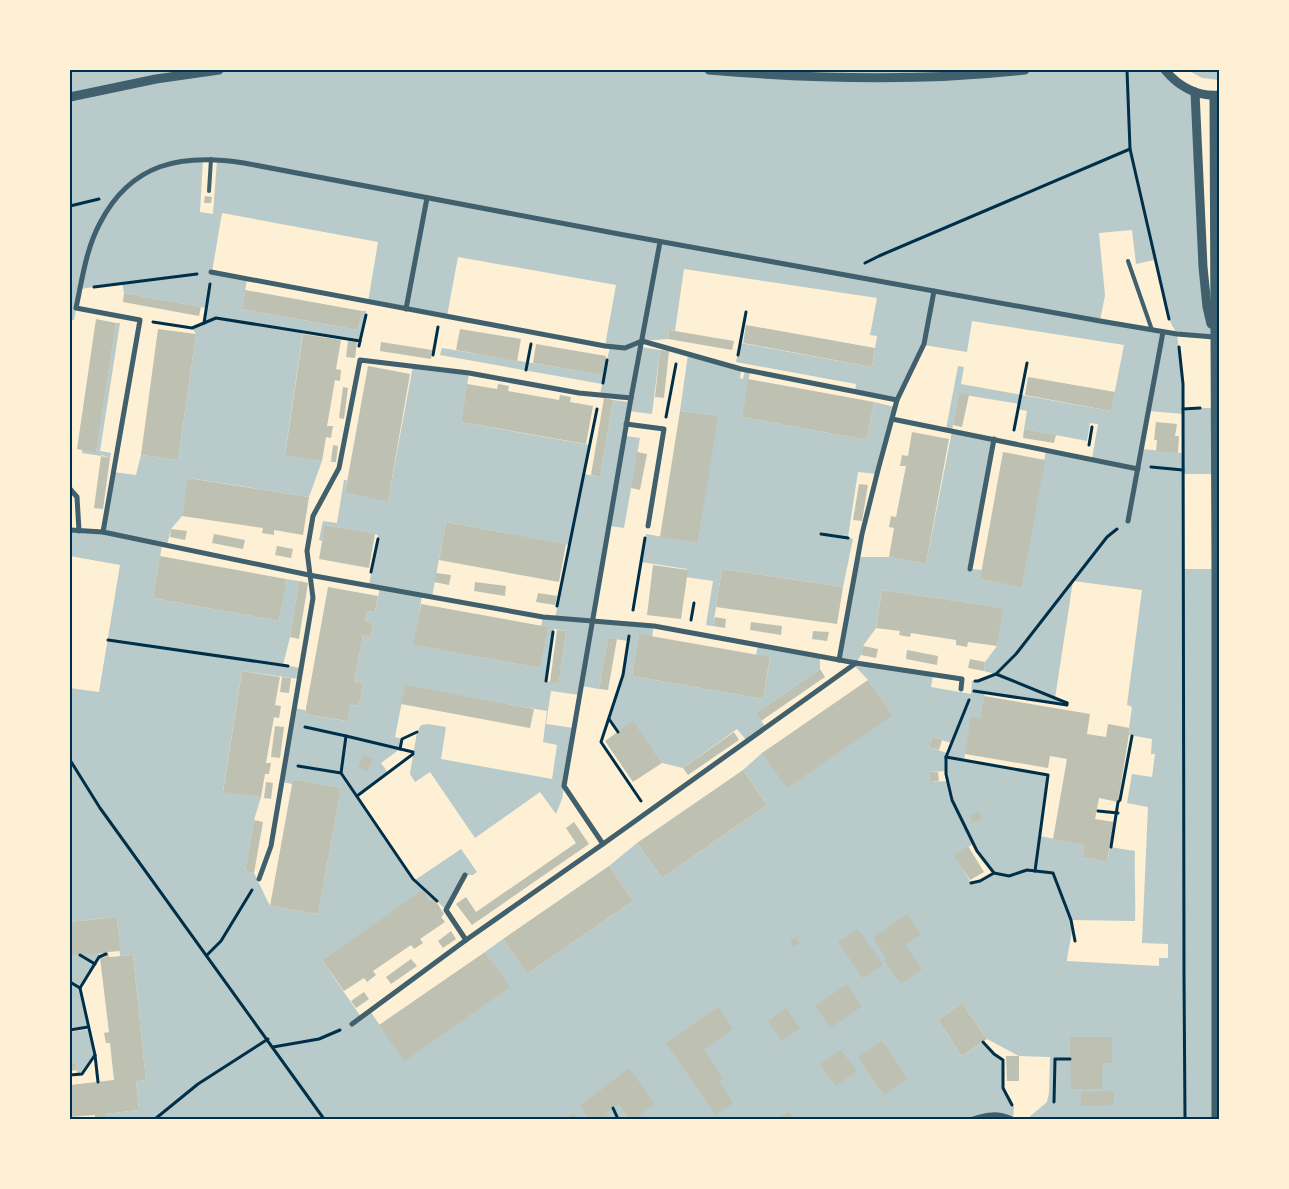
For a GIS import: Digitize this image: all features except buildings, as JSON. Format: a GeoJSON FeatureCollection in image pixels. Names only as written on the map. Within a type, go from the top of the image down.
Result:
{"type":"FeatureCollection","features":[{"type":"Feature","properties":{"kind":"street"},"geometry":{"type":"LineString","coordinates":[[70,97],[156,79],[219,70]]}},
{"type":"Feature","properties":{"kind":"street"},"geometry":{"type":"LineString","coordinates":[[709,70],[844,77],[930,76],[1025,70]]}},
{"type":"Feature","properties":{"kind":"street"},"geometry":{"type":"LineString","coordinates":[[1165,70],[1182,86],[1195,92],[1216,95],[1214,337],[1216,1119]]}},
{"type":"Feature","properties":{"kind":"street"},"geometry":{"type":"LineString","coordinates":[[1195,92],[1203,267],[1207,307],[1214,337]]}},
{"type":"Feature","properties":{"kind":"street"},"geometry":{"type":"LineString","coordinates":[[103,532],[140,320],[76,308],[80,289],[90,249],[99,224],[119,194],[144,174],[161,166],[189,159],[211,159],[244,163],[660,242],[1163,332],[1214,337]]}},
{"type":"Feature","properties":{"kind":"street"},"geometry":{"type":"LineString","coordinates":[[406,309],[427,198]]}},
{"type":"Feature","properties":{"kind":"street"},"geometry":{"type":"LineString","coordinates":[[603,844],[564,786],[626,424],[660,242]]}},
{"type":"Feature","properties":{"kind":"street"},"geometry":{"type":"LineString","coordinates":[[212,272],[610,346],[625,348],[642,340],[735,368],[897,400]]}},
{"type":"Feature","properties":{"kind":"street"},"geometry":{"type":"LineString","coordinates":[[838,660],[861,540],[892,419],[897,400],[924,344],[934,291]]}},
{"type":"Feature","properties":{"kind":"street"},"geometry":{"type":"LineString","coordinates":[[1128,521],[1163,332]]}},
{"type":"Feature","properties":{"kind":"street"},"geometry":{"type":"LineString","coordinates":[[259,879],[271,846],[313,598],[307,551],[313,516],[339,468],[360,360],[431,368],[579,393],[631,398]]}},
{"type":"Feature","properties":{"kind":"street"},"geometry":{"type":"LineString","coordinates":[[892,419],[1138,467]]}},
{"type":"Feature","properties":{"kind":"street"},"geometry":{"type":"LineString","coordinates":[[626,424],[664,429],[648,526]]}},
{"type":"Feature","properties":{"kind":"street"},"geometry":{"type":"LineString","coordinates":[[970,569],[994,439]]}},
{"type":"Feature","properties":{"kind":"street"},"geometry":{"type":"LineString","coordinates":[[70,489],[77,497],[79,531]]}},
{"type":"Feature","properties":{"kind":"street"},"geometry":{"type":"LineString","coordinates":[[70,530],[103,532],[310,575],[555,618],[663,628],[838,660],[962,679],[961,689]]}},
{"type":"Feature","properties":{"kind":"street"},"geometry":{"type":"LineString","coordinates":[[352,1024],[466,940],[649,812],[856,663]]}},
{"type":"Feature","properties":{"kind":"street"},"geometry":{"type":"LineString","coordinates":[[465,875],[446,910],[466,940]]}},
{"type":"Feature","properties":{"kind":"street"},"geometry":{"type":"LineString","coordinates":[[973,1119],[986,1114],[1005,1116],[1012,1119]]}},
{"type":"Feature","properties":{"kind":"lane"},"geometry":{"type":"LineString","coordinates":[[209,191],[211,159]]}},
{"type":"Feature","properties":{"kind":"lane"},"geometry":{"type":"LineString","coordinates":[[1128,261],[1152,330]]}},
{"type":"Feature","properties":{"kind":"path"},"geometry":{"type":"LineString","coordinates":[[1127,70],[1130,149],[1167,316],[1177,334],[1184,384],[1185,1119]]}},
{"type":"Feature","properties":{"kind":"path"},"geometry":{"type":"LineString","coordinates":[[844,274],[879,256],[1130,149]]}},
{"type":"Feature","properties":{"kind":"path"},"geometry":{"type":"LineString","coordinates":[[70,206],[119,194]]}},
{"type":"Feature","properties":{"kind":"path"},"geometry":{"type":"LineString","coordinates":[[80,289],[212,272],[204,322]]}},
{"type":"Feature","properties":{"kind":"path"},"geometry":{"type":"LineString","coordinates":[[360,360],[360,341],[368,302]]}},
{"type":"Feature","properties":{"kind":"path"},"geometry":{"type":"LineString","coordinates":[[735,368],[746,312]]}},
{"type":"Feature","properties":{"kind":"path"},"geometry":{"type":"LineString","coordinates":[[431,368],[440,315]]}},
{"type":"Feature","properties":{"kind":"path"},"geometry":{"type":"LineString","coordinates":[[140,320],[192,328],[216,318],[360,341]]}},
{"type":"Feature","properties":{"kind":"path"},"geometry":{"type":"LineString","coordinates":[[523,383],[533,332]]}},
{"type":"Feature","properties":{"kind":"path"},"geometry":{"type":"LineString","coordinates":[[546,681],[555,618],[610,346]]}},
{"type":"Feature","properties":{"kind":"path"},"geometry":{"type":"LineString","coordinates":[[668,405],[678,351]]}},
{"type":"Feature","properties":{"kind":"path"},"geometry":{"type":"LineString","coordinates":[[1012,443],[1027,363]]}},
{"type":"Feature","properties":{"kind":"path"},"geometry":{"type":"LineString","coordinates":[[1086,458],[1092,427]]}},
{"type":"Feature","properties":{"kind":"path"},"geometry":{"type":"LineString","coordinates":[[1138,467],[1183,470]]}},
{"type":"Feature","properties":{"kind":"path"},"geometry":{"type":"LineString","coordinates":[[962,679],[978,681],[996,674],[1016,654],[1107,537],[1128,521]]}},
{"type":"Feature","properties":{"kind":"path"},"geometry":{"type":"LineString","coordinates":[[648,526],[630,624],[623,675],[601,742],[631,783],[649,812]]}},
{"type":"Feature","properties":{"kind":"path"},"geometry":{"type":"LineString","coordinates":[[821,534],[861,540]]}},
{"type":"Feature","properties":{"kind":"path"},"geometry":{"type":"LineString","coordinates":[[369,585],[378,539]]}},
{"type":"Feature","properties":{"kind":"path"},"geometry":{"type":"LineString","coordinates":[[108,640],[301,668]]}},
{"type":"Feature","properties":{"kind":"path"},"geometry":{"type":"LineString","coordinates":[[996,674],[1068,703],[1067,705],[972,690],[946,757],[946,774],[952,800],[977,851],[994,873],[1009,876],[1027,870],[1053,873],[1071,920],[1075,941]]}},
{"type":"Feature","properties":{"kind":"path"},"geometry":{"type":"LineString","coordinates":[[608,718],[618,732]]}},
{"type":"Feature","properties":{"kind":"path"},"geometry":{"type":"LineString","coordinates":[[292,724],[413,753],[357,796]]}},
{"type":"Feature","properties":{"kind":"path"},"geometry":{"type":"LineString","coordinates":[[400,749],[402,739],[417,732]]}},
{"type":"Feature","properties":{"kind":"path"},"geometry":{"type":"LineString","coordinates":[[346,736],[341,773],[413,879],[446,910]]}},
{"type":"Feature","properties":{"kind":"path"},"geometry":{"type":"LineString","coordinates":[[1112,847],[1132,736]]}},
{"type":"Feature","properties":{"kind":"path"},"geometry":{"type":"LineString","coordinates":[[946,757],[1048,775],[1034,871]]}},
{"type":"Feature","properties":{"kind":"path"},"geometry":{"type":"LineString","coordinates":[[70,760],[100,808],[324,1119]]}},
{"type":"Feature","properties":{"kind":"path"},"geometry":{"type":"LineString","coordinates":[[285,764],[341,773]]}},
{"type":"Feature","properties":{"kind":"path"},"geometry":{"type":"LineString","coordinates":[[1098,811],[1117,813]]}},
{"type":"Feature","properties":{"kind":"path"},"geometry":{"type":"LineString","coordinates":[[971,883],[980,881],[994,873]]}},
{"type":"Feature","properties":{"kind":"path"},"geometry":{"type":"LineString","coordinates":[[207,955],[221,941],[259,879]]}},
{"type":"Feature","properties":{"kind":"path"},"geometry":{"type":"LineString","coordinates":[[98,1082],[80,988],[99,957],[106,954]]}},
{"type":"Feature","properties":{"kind":"path"},"geometry":{"type":"LineString","coordinates":[[80,955],[95,964]]}},
{"type":"Feature","properties":{"kind":"path"},"geometry":{"type":"LineString","coordinates":[[70,982],[80,988]]}},
{"type":"Feature","properties":{"kind":"path"},"geometry":{"type":"LineString","coordinates":[[273,1046],[319,1039],[352,1024]]}},
{"type":"Feature","properties":{"kind":"path"},"geometry":{"type":"LineString","coordinates":[[70,1030],[88,1028]]}},
{"type":"Feature","properties":{"kind":"path"},"geometry":{"type":"LineString","coordinates":[[155,1119],[198,1084],[268,1039]]}},
{"type":"Feature","properties":{"kind":"path"},"geometry":{"type":"LineString","coordinates":[[983,1042],[1002,1060],[1003,1088],[1014,1107]]}},
{"type":"Feature","properties":{"kind":"path"},"geometry":{"type":"LineString","coordinates":[[70,1075],[82,1074],[94,1055]]}},
{"type":"Feature","properties":{"kind":"path"},"geometry":{"type":"LineString","coordinates":[[1054,1102],[1054,1059],[1070,1059]]}},
{"type":"Feature","properties":{"kind":"path"},"geometry":{"type":"LineString","coordinates":[[613,1108],[618,1119]]}},
{"type":"Feature","properties":{"kind":"shaded area"},"geometry":{"type":"Polygon","coordinates":[[[70,70],[1165,70],[1195,92],[1203,267],[1214,334],[1214,96],[1219,95],[1219,382],[1214,337],[1177,334],[1183,384],[1183,408],[1219,408],[1219,1119],[1027,1119],[1047,1102],[1050,1057],[1019,1056],[987,1039],[962,1003],[938,1020],[962,1056],[983,1042],[1003,1060],[1003,1088],[1014,1107],[1013,1119],[105,1119],[105,1114],[139,1110],[136,1081],[146,1080],[133,955],[120,956],[117,917],[70,922],[70,688],[99,692],[120,565],[70,556],[70,530],[103,532],[113,472],[136,475],[141,455],[178,460],[196,334],[192,328],[204,323],[206,308],[124,293],[122,283],[80,289],[74,320],[70,320],[70,70]],[[203,159],[200,212],[213,214],[217,160],[203,159]],[[222,213],[212,272],[247,279],[242,309],[358,330],[362,311],[366,311],[360,341],[303,332],[285,454],[322,461],[309,497],[189,478],[182,516],[171,529],[167,545],[162,545],[153,598],[279,621],[286,579],[299,581],[290,637],[283,665],[301,668],[299,679],[242,671],[223,791],[261,797],[254,820],[245,871],[254,873],[270,906],[318,914],[341,788],[293,779],[292,784],[282,782],[295,708],[305,710],[305,714],[346,721],[350,705],[359,706],[363,684],[354,682],[363,635],[370,637],[373,623],[365,621],[367,611],[375,612],[380,587],[369,585],[378,535],[326,525],[322,541],[319,540],[323,521],[337,523],[344,480],[347,480],[345,493],[388,500],[413,366],[469,373],[461,422],[590,445],[584,474],[600,477],[613,400],[630,402],[631,398],[600,395],[602,384],[440,355],[442,348],[604,375],[610,346],[605,346],[616,285],[458,257],[447,316],[368,302],[378,242],[222,213]],[[1132,230],[1099,233],[1105,295],[1100,321],[1177,334],[1167,316],[1154,260],[1136,264],[1132,230]],[[684,269],[675,331],[669,330],[668,339],[642,341],[641,347],[660,350],[652,414],[629,411],[625,436],[640,438],[624,528],[610,526],[593,621],[654,626],[652,637],[639,635],[632,676],[763,699],[770,658],[756,655],[758,645],[820,656],[820,669],[756,713],[766,728],[747,741],[737,729],[683,768],[662,763],[633,722],[618,732],[608,719],[623,675],[628,641],[608,638],[599,689],[582,686],[580,695],[551,691],[546,724],[574,728],[562,799],[556,814],[540,792],[475,838],[430,772],[415,782],[410,774],[417,732],[421,725],[428,724],[446,727],[441,759],[552,779],[557,745],[543,742],[547,711],[405,686],[395,737],[402,739],[400,749],[381,763],[388,773],[357,795],[415,880],[461,849],[477,872],[473,875],[465,875],[446,910],[434,898],[430,901],[423,891],[322,960],[361,1017],[370,1011],[404,1060],[509,987],[485,952],[503,939],[527,974],[633,901],[609,866],[637,843],[662,878],[767,805],[743,770],[762,753],[893,715],[868,680],[854,665],[839,660],[857,557],[889,557],[926,564],[952,431],[946,429],[958,366],[964,367],[961,384],[1111,411],[1124,345],[972,321],[967,352],[924,345],[897,400],[855,392],[856,384],[736,362],[740,343],[872,367],[877,336],[870,335],[877,298],[684,269]],[[959,394],[952,430],[994,439],[971,569],[982,570],[980,579],[1022,586],[1046,450],[1092,459],[1098,424],[1090,423],[1087,441],[1024,429],[1027,411],[1018,409],[1019,404],[959,394]],[[1149,411],[1142,449],[1183,453],[1183,414],[1149,411]],[[1183,474],[1183,569],[1216,569],[1215,474],[1183,474]],[[446,522],[432,597],[422,595],[414,645],[540,668],[547,627],[541,626],[543,617],[555,618],[570,545],[446,522]],[[1073,581],[1055,698],[1067,705],[985,692],[980,718],[964,760],[1048,775],[1040,836],[1084,845],[1082,857],[1107,862],[1110,847],[1135,851],[1135,921],[1071,920],[1067,961],[1159,966],[1159,958],[1168,958],[1168,944],[1142,943],[1148,807],[1127,803],[1132,774],[1152,777],[1155,754],[1151,754],[1152,739],[1129,735],[1132,707],[1127,705],[1142,590],[1073,581]],[[882,590],[876,628],[863,646],[861,655],[856,663],[933,675],[931,687],[971,694],[972,681],[978,681],[995,674],[984,671],[985,662],[997,646],[1002,608],[882,590]],[[554,629],[546,681],[559,683],[566,631],[554,629]],[[932,737],[929,747],[947,753],[951,743],[932,737]],[[946,771],[929,772],[930,782],[947,781],[946,771]],[[973,844],[955,855],[971,883],[980,881],[994,872],[973,844]]]}},
{"type":"Feature","properties":{"kind":"shaded area"},"geometry":{"type":"Polygon","coordinates":[[[1188,70],[1219,70],[1219,80],[1202,78],[1188,70]]]}},
{"type":"Feature","properties":{"kind":"shaded area"},"geometry":{"type":"Polygon","coordinates":[[[116,323],[120,323],[100,451],[111,453],[110,458],[102,455],[82,453],[82,450],[96,452],[116,323]]]}},
{"type":"Feature","properties":{"kind":"shaded area"},"geometry":{"type":"Polygon","coordinates":[[[688,354],[741,369],[740,378],[743,379],[745,370],[750,371],[742,417],[867,440],[874,402],[895,407],[877,474],[858,472],[848,537],[853,539],[843,587],[722,569],[713,626],[706,625],[713,581],[686,577],[687,569],[641,562],[646,534],[698,543],[717,416],[680,411],[688,354]]]}},
{"type":"Feature","properties":{"kind":"shaded area"},"geometry":{"type":"Polygon","coordinates":[[[99,953],[99,957],[80,988],[88,1027],[70,1030],[70,956],[99,953]]]}},
{"type":"Feature","properties":{"kind":"shaded area"},"geometry":{"type":"Polygon","coordinates":[[[89,1029],[95,1055],[82,1074],[77,1074],[76,1063],[70,1064],[70,1032],[89,1029]]]}}]}
